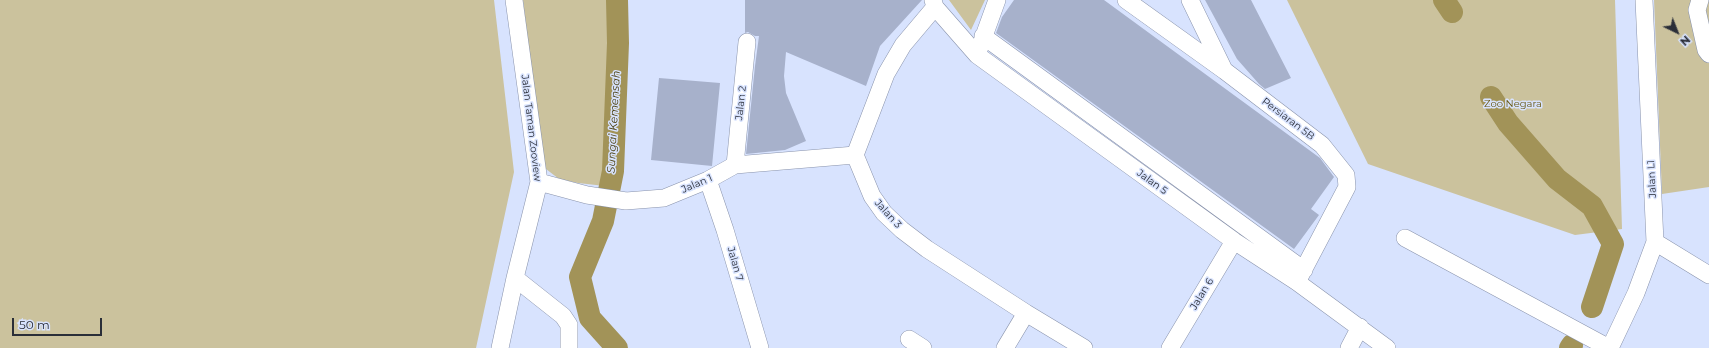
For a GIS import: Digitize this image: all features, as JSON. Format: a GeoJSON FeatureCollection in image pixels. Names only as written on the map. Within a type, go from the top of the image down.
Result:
{"type":"FeatureCollection","features":[{"type":"Feature","properties":{"kind":"street","name":"Jalan Taman Zooview"},"geometry":{"type":"LineString","coordinates":[[500,348],[539,182],[514,0]]}},
{"type":"Feature","properties":{"kind":"street"},"geometry":{"type":"LineString","coordinates":[[977,55],[997,0]]}},
{"type":"Feature","properties":{"kind":"street","name":"Persiaran 5B"},"geometry":{"type":"LineString","coordinates":[[1126,0],[1225,71],[1322,145],[1346,175],[1347,188],[1301,276]]}},
{"type":"Feature","properties":{"kind":"street"},"geometry":{"type":"LineString","coordinates":[[1190,0],[1225,71]]}},
{"type":"Feature","properties":{"kind":"street","name":"Jalan L1"},"geometry":{"type":"LineString","coordinates":[[1405,238],[1609,348],[1636,294],[1655,242],[1644,0]]}},
{"type":"Feature","properties":{"kind":"street"},"geometry":{"type":"LineString","coordinates":[[1700,0],[1697,10],[1706,50],[1709,54]]}},
{"type":"Feature","properties":{"kind":"street"},"geometry":{"type":"LineString","coordinates":[[856,155],[886,74],[903,45],[934,4]]}},
{"type":"Feature","properties":{"kind":"street","name":"Jalan 5"},"geometry":{"type":"LineString","coordinates":[[934,4],[977,55],[1234,241],[1301,276]]}},
{"type":"Feature","properties":{"kind":"street","name":"Jalan 5"},"geometry":{"type":"LineString","coordinates":[[983,36],[1301,276],[1360,327],[1387,348]]}},
{"type":"Feature","properties":{"kind":"street","name":"Jalan 2"},"geometry":{"type":"LineString","coordinates":[[735,165],[747,42]]}},
{"type":"Feature","properties":{"kind":"street","name":"Jalan 1"},"geometry":{"type":"LineString","coordinates":[[539,182],[587,195],[626,201],[664,198],[708,180],[735,165],[856,155]]}},
{"type":"Feature","properties":{"kind":"street","name":"Jalan 3"},"geometry":{"type":"LineString","coordinates":[[856,155],[872,196],[884,213],[902,230],[927,249],[1026,313],[1084,348]]}},
{"type":"Feature","properties":{"kind":"street","name":"Jalan 7"},"geometry":{"type":"LineString","coordinates":[[708,180],[725,230],[760,348]]}},
{"type":"Feature","properties":{"kind":"street","name":"Jalan 6"},"geometry":{"type":"LineString","coordinates":[[1170,348],[1234,241]]}},
{"type":"Feature","properties":{"kind":"street"},"geometry":{"type":"LineString","coordinates":[[1655,242],[1709,275]]}},
{"type":"Feature","properties":{"kind":"street"},"geometry":{"type":"LineString","coordinates":[[516,278],[563,316],[569,325],[569,348]]}},
{"type":"Feature","properties":{"kind":"street"},"geometry":{"type":"LineString","coordinates":[[1005,348],[1026,313]]}},
{"type":"Feature","properties":{"kind":"street"},"geometry":{"type":"LineString","coordinates":[[1349,348],[1360,327]]}},
{"type":"Feature","properties":{"kind":"street"},"geometry":{"type":"LineString","coordinates":[[909,339],[923,348]]}},
{"type":"Feature","properties":{"kind":"green space"},"geometry":{"type":"Polygon","coordinates":[[[0,0],[494,0],[514,172],[476,348],[0,348],[0,0]]]}},
{"type":"Feature","properties":{"kind":"green space"},"geometry":{"type":"Polygon","coordinates":[[[523,0],[611,0],[618,120],[614,187],[578,183],[559,179],[546,169],[540,146],[523,0]]]}},
{"type":"Feature","properties":{"kind":"green space"},"geometry":{"type":"Polygon","coordinates":[[[949,0],[985,0],[971,30],[949,0]]]}},
{"type":"Feature","properties":{"kind":"green space","name":"Zoo Negara"},"geometry":{"type":"Polygon","coordinates":[[[1287,0],[1615,0],[1622,229],[1575,235],[1368,164],[1287,0]]]}},
{"type":"Feature","properties":{"kind":"green space"},"geometry":{"type":"Polygon","coordinates":[[[1654,0],[1709,0],[1709,187],[1662,194],[1654,0]]]}},
{"type":"Feature","properties":{"kind":"building"},"geometry":{"type":"Polygon","coordinates":[[[745,0],[922,0],[880,46],[866,86],[786,52],[784,76],[786,93],[806,141],[785,150],[746,154],[759,36],[755,36],[748,32],[745,33],[745,0]]]}},
{"type":"Feature","properties":{"kind":"building"},"geometry":{"type":"Polygon","coordinates":[[[1014,0],[1104,0],[1320,158],[1334,177],[1311,209],[1319,215],[1294,249],[996,33],[1002,17],[1014,0]]]}},
{"type":"Feature","properties":{"kind":"building"},"geometry":{"type":"Polygon","coordinates":[[[1205,0],[1251,0],[1291,78],[1265,89],[1259,84],[1237,59],[1205,0]]]}},
{"type":"Feature","properties":{"kind":"building"},"geometry":{"type":"Polygon","coordinates":[[[659,78],[720,83],[712,166],[651,160],[659,78]]]}},
{"type":"Feature","properties":{"kind":"waterway","name":"Sungai Kemensah"},"geometry":{"type":"LineString","coordinates":[[617,0],[618,43],[613,171],[603,221],[580,277],[590,318],[617,348]]}},
{"type":"Feature","properties":{"kind":"waterway"},"geometry":{"type":"LineString","coordinates":[[1444,0],[1452,12]]}},
{"type":"Feature","properties":{"kind":"waterway"},"geometry":{"type":"LineString","coordinates":[[1491,97],[1508,123],[1557,179],[1592,206],[1613,244],[1592,307]]}}]}
